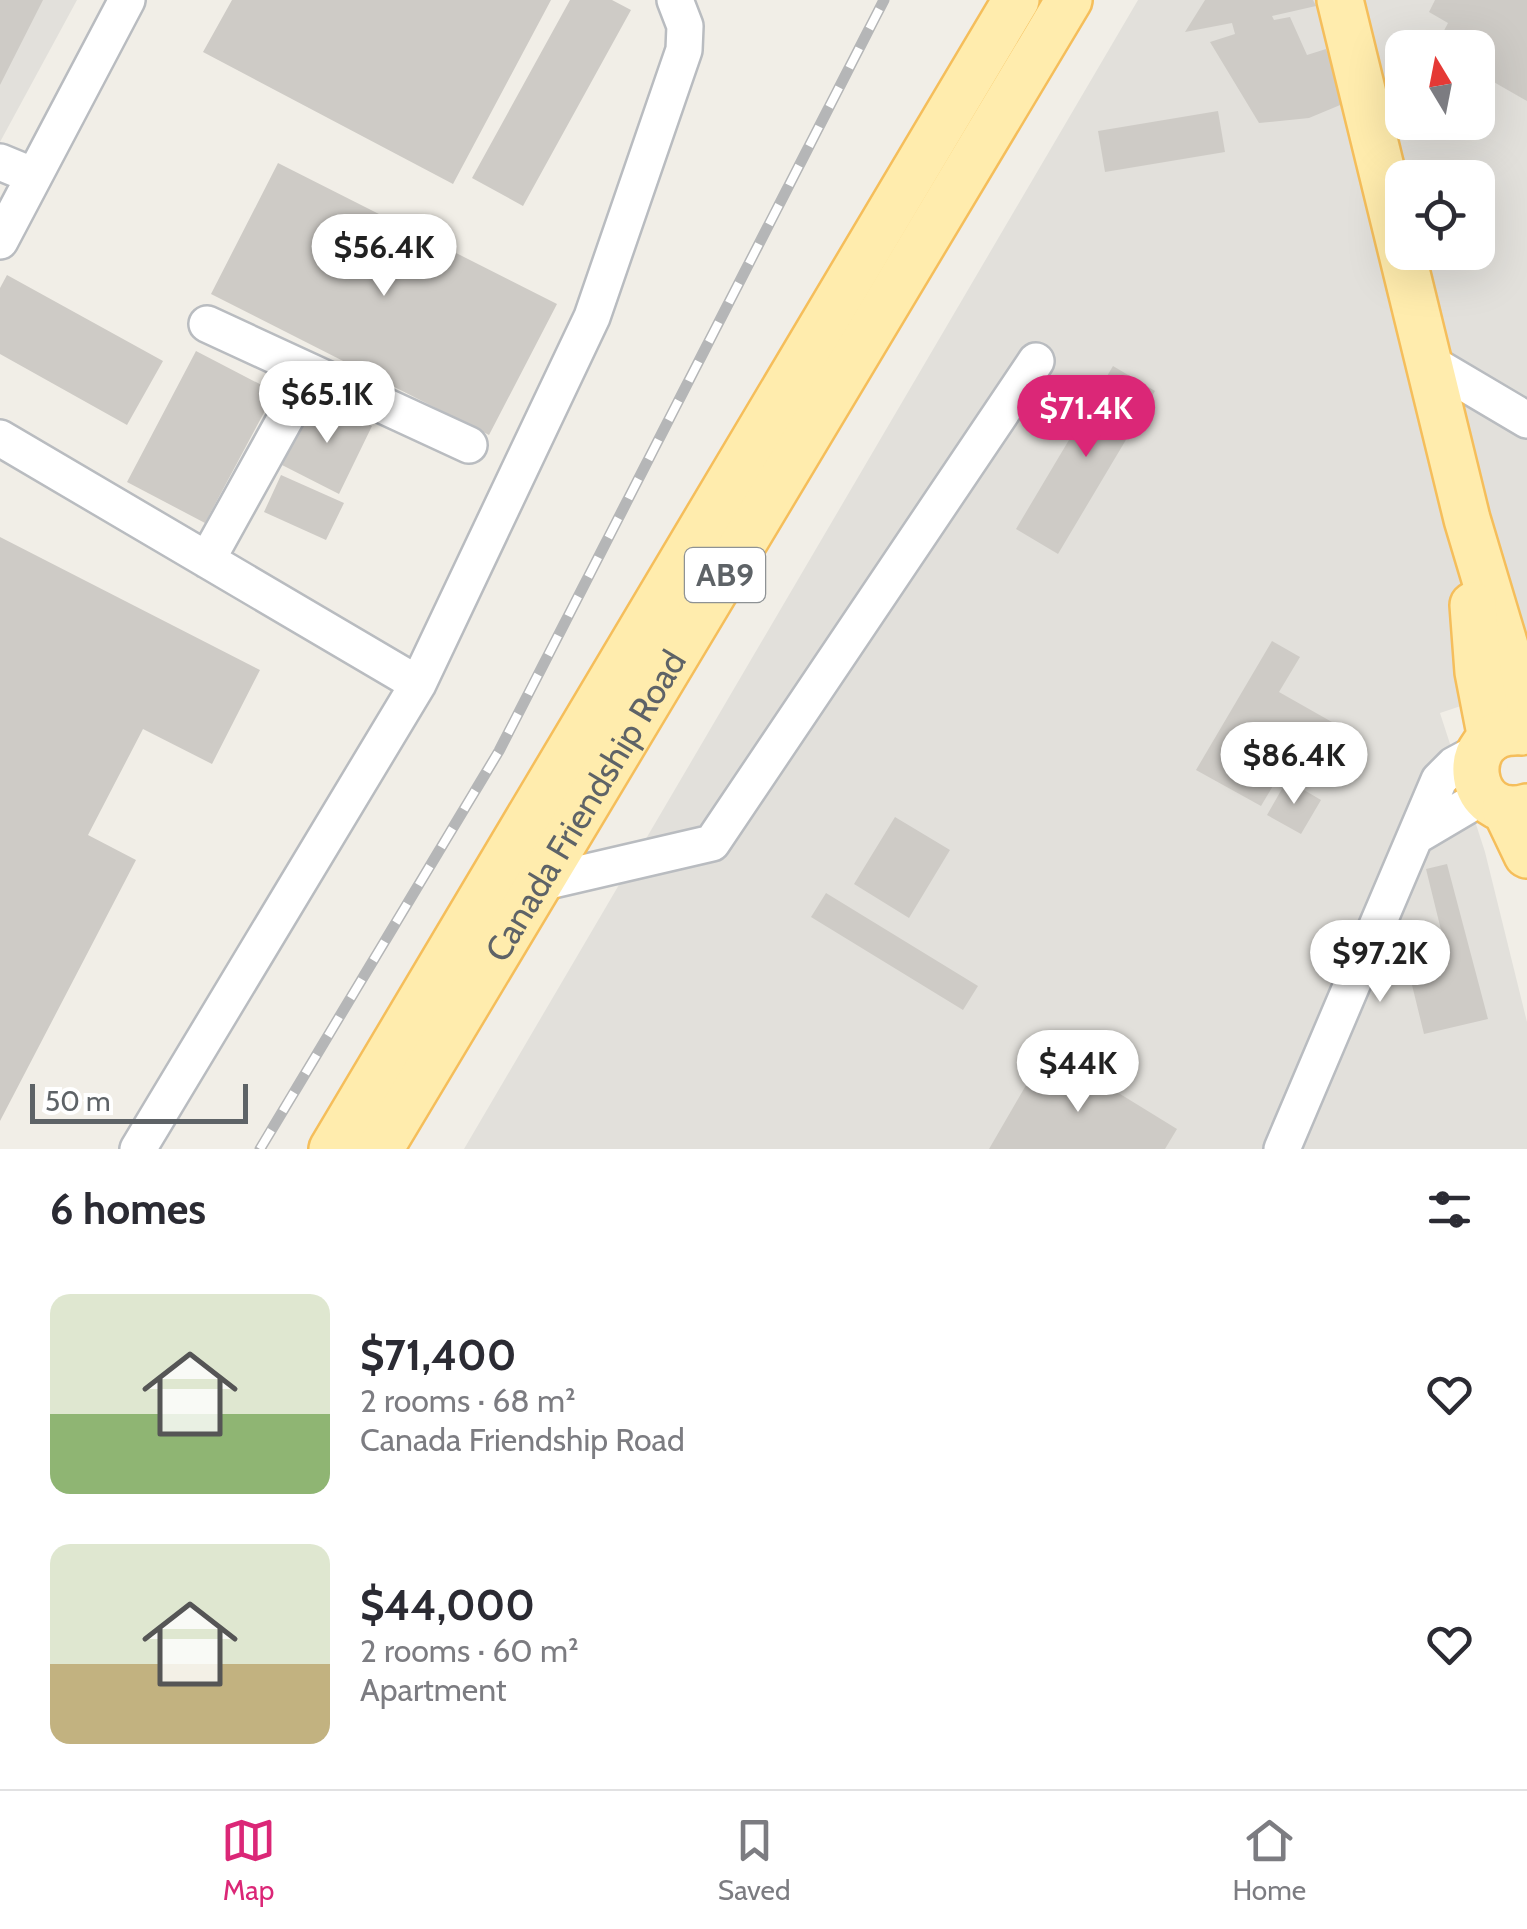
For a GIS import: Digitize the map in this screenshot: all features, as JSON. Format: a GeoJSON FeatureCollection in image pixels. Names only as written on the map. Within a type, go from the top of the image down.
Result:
{"type":"FeatureCollection","features":[{"type":"Feature","properties":{"kind":"main road","name":"Canada Friendship Road"},"geometry":{"type":"LineString","coordinates":[[332,1149],[1016,0]]}},
{"type":"Feature","properties":{"kind":"main road","name":"Canada Friendship Road"},"geometry":{"type":"LineString","coordinates":[[380,1149],[1069,0]]}},
{"type":"Feature","properties":{"kind":"main road"},"geometry":{"type":"LineString","coordinates":[[1340,0],[1467,518],[1520,656],[1520,696],[1505,739],[1475,768],[1477,784],[1505,804],[1527,856]]}},
{"type":"Feature","properties":{"kind":"main road"},"geometry":{"type":"LineString","coordinates":[[1467,518],[1478,672],[1505,739]]}},
{"type":"Feature","properties":{"kind":"street"},"geometry":{"type":"LineString","coordinates":[[0,241],[126,0]]}},
{"type":"Feature","properties":{"kind":"street"},"geometry":{"type":"LineString","coordinates":[[138,1149],[418,684],[592,317],[684,50],[685,26],[675,0]]}},
{"type":"Feature","properties":{"kind":"street"},"geometry":{"type":"LineString","coordinates":[[0,162],[34,176]]}},
{"type":"Feature","properties":{"kind":"street"},"geometry":{"type":"LineString","coordinates":[[206,324],[469,445]]}},
{"type":"Feature","properties":{"kind":"street"},"geometry":{"type":"LineString","coordinates":[[540,883],[712,843],[1036,361]]}},
{"type":"Feature","properties":{"kind":"street"},"geometry":{"type":"LineString","coordinates":[[1429,362],[1527,420]]}},
{"type":"Feature","properties":{"kind":"street"},"geometry":{"type":"LineString","coordinates":[[207,560],[310,374]]}},
{"type":"Feature","properties":{"kind":"street"},"geometry":{"type":"LineString","coordinates":[[0,438],[418,684]]}},
{"type":"Feature","properties":{"kind":"street"},"geometry":{"type":"LineString","coordinates":[[1282,1149],[1439,780],[1454,765],[1505,739]]}},
{"type":"Feature","properties":{"kind":"street"},"geometry":{"type":"LineString","coordinates":[[1418,834],[1505,804]]}},
{"type":"Feature","properties":{"kind":"shaded area"},"geometry":{"type":"Polygon","coordinates":[[[0,0],[77,0],[0,142],[0,0]]]}},
{"type":"Feature","properties":{"kind":"shaded area"},"geometry":{"type":"Polygon","coordinates":[[[1138,0],[1527,0],[1527,684],[1440,713],[1485,852],[1527,1022],[1527,1149],[464,1149],[1138,0]]]}},
{"type":"Feature","properties":{"kind":"building"},"geometry":{"type":"Polygon","coordinates":[[[0,0],[43,0],[0,85],[0,0]]]}},
{"type":"Feature","properties":{"kind":"building"},"geometry":{"type":"Polygon","coordinates":[[[232,0],[551,0],[453,184],[203,52],[232,0]]]}},
{"type":"Feature","properties":{"kind":"building"},"geometry":{"type":"Polygon","coordinates":[[[570,0],[612,0],[631,10],[523,206],[472,178],[570,0]]]}},
{"type":"Feature","properties":{"kind":"building"},"geometry":{"type":"Polygon","coordinates":[[[1205,0],[1313,0],[1316,6],[1272,16],[1274,20],[1290,17],[1307,55],[1326,49],[1345,103],[1309,118],[1259,123],[1210,42],[1235,34],[1232,23],[1185,32],[1205,0]]]}},
{"type":"Feature","properties":{"kind":"building"},"geometry":{"type":"Polygon","coordinates":[[[1435,0],[1527,0],[1527,101],[1495,83],[1495,30],[1444,30],[1448,23],[1429,12],[1435,0]]]}},
{"type":"Feature","properties":{"kind":"building"},"geometry":{"type":"Polygon","coordinates":[[[1218,111],[1225,152],[1105,172],[1098,131],[1218,111]]]}},
{"type":"Feature","properties":{"kind":"building"},"geometry":{"type":"Polygon","coordinates":[[[278,163],[557,304],[489,435],[211,294],[278,163]]]}},
{"type":"Feature","properties":{"kind":"building"},"geometry":{"type":"Polygon","coordinates":[[[7,275],[163,361],[127,425],[0,354],[0,288],[7,275]]]}},
{"type":"Feature","properties":{"kind":"building"},"geometry":{"type":"Polygon","coordinates":[[[196,351],[275,392],[205,523],[127,482],[196,351]]]}},
{"type":"Feature","properties":{"kind":"building"},"geometry":{"type":"Polygon","coordinates":[[[1113,366],[1155,391],[1058,554],[1016,529],[1113,366]]]}},
{"type":"Feature","properties":{"kind":"building"},"geometry":{"type":"Polygon","coordinates":[[[315,399],[372,426],[339,494],[282,465],[315,399]]]}},
{"type":"Feature","properties":{"kind":"building"},"geometry":{"type":"Polygon","coordinates":[[[281,475],[344,503],[326,540],[264,512],[281,475]]]}},
{"type":"Feature","properties":{"kind":"building"},"geometry":{"type":"Polygon","coordinates":[[[0,537],[260,670],[212,764],[143,729],[88,835],[136,860],[0,1121],[0,537]]]}},
{"type":"Feature","properties":{"kind":"building"},"geometry":{"type":"Polygon","coordinates":[[[1272,641],[1300,657],[1279,692],[1339,726],[1318,763],[1259,729],[1245,754],[1280,774],[1261,806],[1196,770],[1272,641]]]}},
{"type":"Feature","properties":{"kind":"building"},"geometry":{"type":"Polygon","coordinates":[[[1287,780],[1321,800],[1301,834],[1267,815],[1287,780]]]}},
{"type":"Feature","properties":{"kind":"building"},"geometry":{"type":"Polygon","coordinates":[[[895,817],[950,850],[909,918],[854,884],[895,817]]]}},
{"type":"Feature","properties":{"kind":"building"},"geometry":{"type":"Polygon","coordinates":[[[1447,864],[1488,1019],[1424,1034],[1401,940],[1441,930],[1426,869],[1447,864]]]}},
{"type":"Feature","properties":{"kind":"building"},"geometry":{"type":"Polygon","coordinates":[[[826,893],[978,986],[963,1010],[811,917],[826,893]]]}},
{"type":"Feature","properties":{"kind":"building"},"geometry":{"type":"Polygon","coordinates":[[[1047,1049],[1177,1129],[1165,1149],[989,1149],[1047,1049]]]}},
{"type":"Feature","properties":{"kind":"railway"},"geometry":{"type":"LineString","coordinates":[[260,1149],[499,751],[884,0]]}}]}
